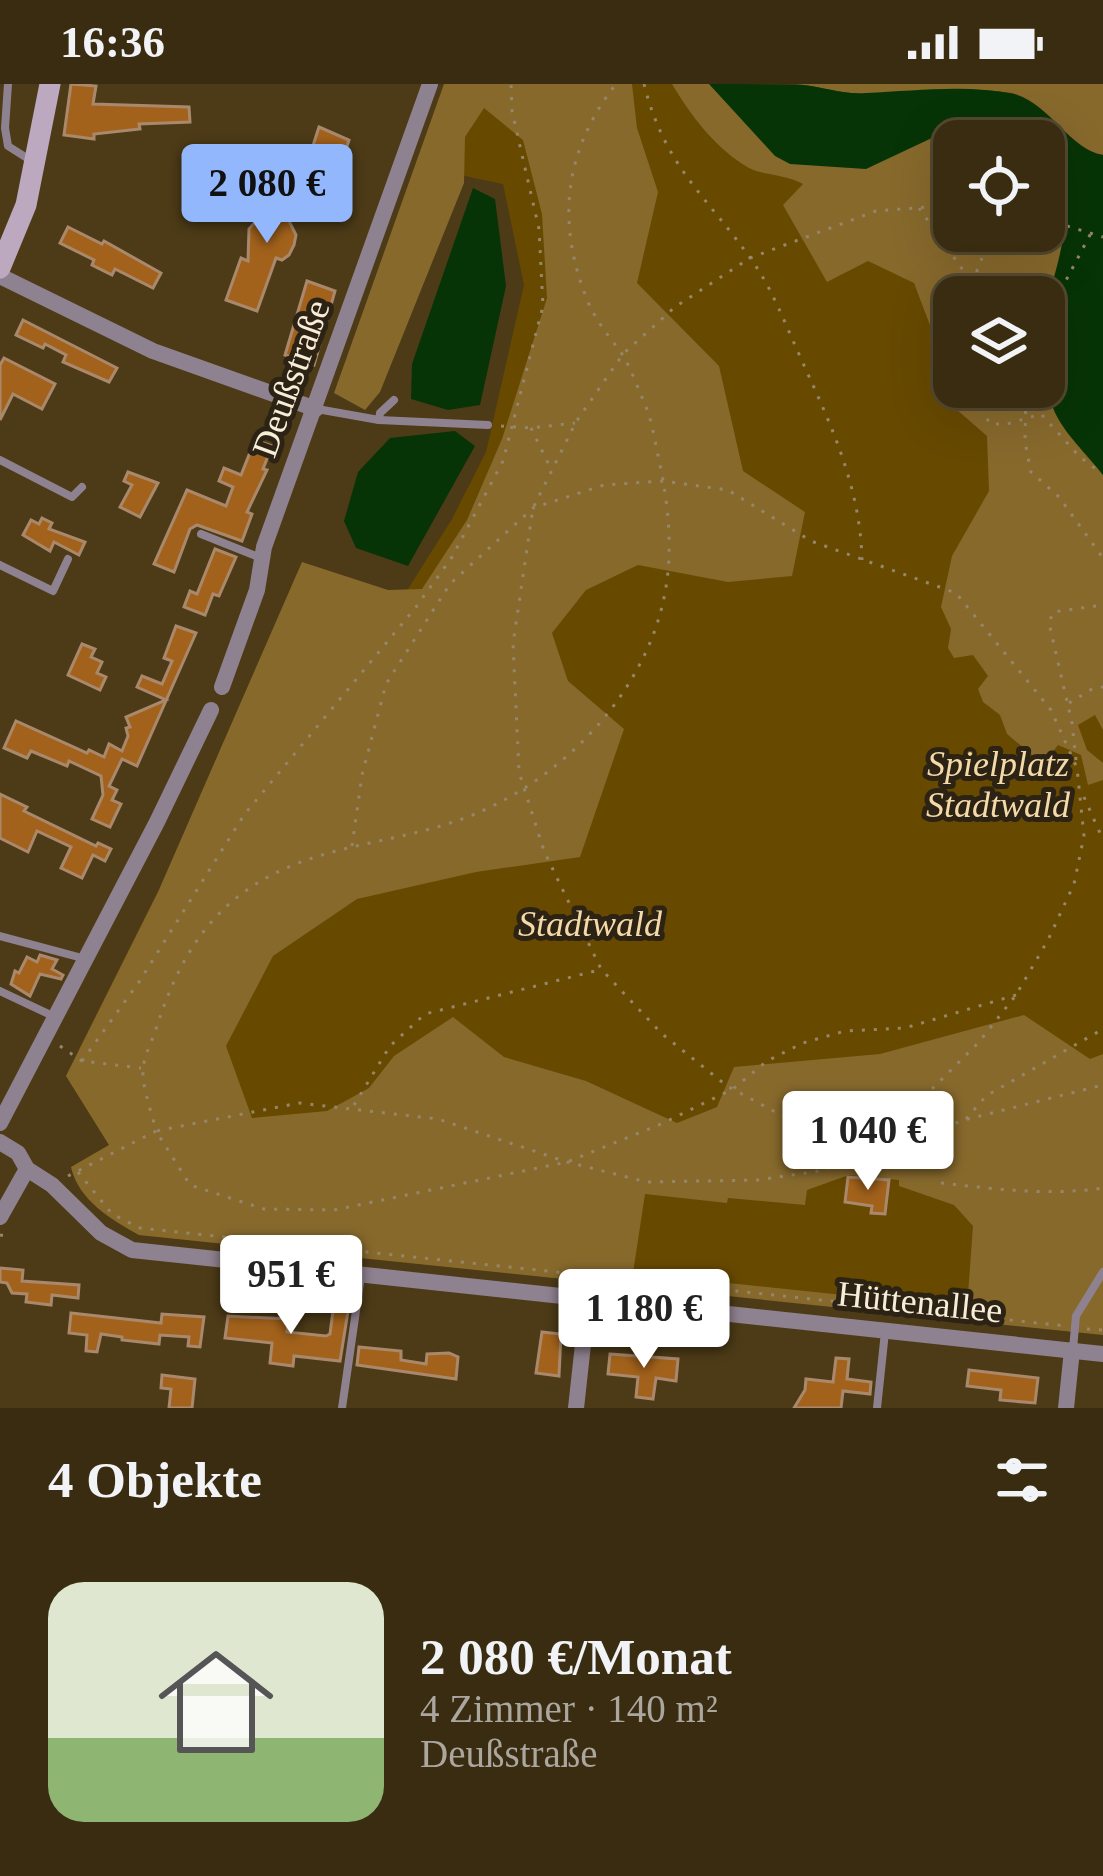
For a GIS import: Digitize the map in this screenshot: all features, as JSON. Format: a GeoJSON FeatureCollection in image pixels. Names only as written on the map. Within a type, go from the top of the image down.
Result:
{"type":"FeatureCollection","features":[{"type":"Feature","properties":{"kind":"main road"},"geometry":{"type":"LineString","coordinates":[[0,272],[37,164],[50,84]]}},
{"type":"Feature","properties":{"kind":"street","name":"Deußstraße"},"geometry":{"type":"LineString","coordinates":[[222,687],[257,590],[262,559],[430,84]]}},
{"type":"Feature","properties":{"kind":"street"},"geometry":{"type":"LineString","coordinates":[[0,272],[153,351],[316,409]]}},
{"type":"Feature","properties":{"kind":"street"},"geometry":{"type":"LineString","coordinates":[[0,1123],[211,710]]}},
{"type":"Feature","properties":{"kind":"street","name":"Hüttenallee"},"geometry":{"type":"LineString","coordinates":[[0,1142],[18,1153],[27,1169],[52,1185],[101,1233],[132,1250],[1103,1354]]}},
{"type":"Feature","properties":{"kind":"street"},"geometry":{"type":"LineString","coordinates":[[0,1217],[27,1169]]}},
{"type":"Feature","properties":{"kind":"street"},"geometry":{"type":"LineString","coordinates":[[576,1408],[588,1299]]}},
{"type":"Feature","properties":{"kind":"street"},"geometry":{"type":"LineString","coordinates":[[1066,1408],[1072,1350]]}},
{"type":"Feature","properties":{"kind":"lane"},"geometry":{"type":"LineString","coordinates":[[8,84],[8,146],[37,164]]}},
{"type":"Feature","properties":{"kind":"lane"},"geometry":{"type":"LineString","coordinates":[[379,420],[394,400]]}},
{"type":"Feature","properties":{"kind":"lane"},"geometry":{"type":"LineString","coordinates":[[316,409],[379,420],[488,425]]}},
{"type":"Feature","properties":{"kind":"lane"},"geometry":{"type":"LineString","coordinates":[[0,460],[72,497],[82,488]]}},
{"type":"Feature","properties":{"kind":"lane"},"geometry":{"type":"LineString","coordinates":[[201,534],[262,559]]}},
{"type":"Feature","properties":{"kind":"lane"},"geometry":{"type":"LineString","coordinates":[[0,565],[53,591],[68,559]]}},
{"type":"Feature","properties":{"kind":"lane"},"geometry":{"type":"LineString","coordinates":[[0,936],[87,959]]}},
{"type":"Feature","properties":{"kind":"lane"},"geometry":{"type":"LineString","coordinates":[[0,991],[57,1018]]}},
{"type":"Feature","properties":{"kind":"lane"},"geometry":{"type":"LineString","coordinates":[[1072,1350],[1076,1316],[1103,1272]]}},
{"type":"Feature","properties":{"kind":"lane"},"geometry":{"type":"LineString","coordinates":[[342,1408],[361,1275]]}},
{"type":"Feature","properties":{"kind":"lane"},"geometry":{"type":"LineString","coordinates":[[878,1408],[886,1330]]}},
{"type":"Feature","properties":{"kind":"path"},"geometry":{"type":"LineString","coordinates":[[82,1061],[139,982],[244,815],[416,608],[452,557],[495,479],[543,306],[539,229],[512,112],[511,84]]}},
{"type":"Feature","properties":{"kind":"path"},"geometry":{"type":"LineString","coordinates":[[616,84],[582,134],[567,211],[586,298],[608,339],[623,354],[648,412],[663,481],[671,531],[668,584],[643,662],[569,754],[524,789],[452,823],[352,846],[284,869],[244,891],[205,928],[173,976],[143,1069],[156,1131],[190,1185],[264,1209],[334,1210],[567,1162],[733,1089],[767,1061],[802,1043],[845,1031],[905,1028],[1016,994]]}},
{"type":"Feature","properties":{"kind":"path"},"geometry":{"type":"LineString","coordinates":[[644,84],[666,150],[750,258],[773,297],[846,462],[861,524],[862,560]]}},
{"type":"Feature","properties":{"kind":"path"},"geometry":{"type":"LineString","coordinates":[[933,206],[848,219],[750,258],[676,307],[623,354],[576,422],[533,508],[513,644],[519,772],[544,851],[601,969],[661,1033],[733,1089],[859,1157],[890,1160],[917,1104],[980,1042],[1016,994],[1074,884],[1084,836],[1081,789],[1049,623],[1053,612],[1103,605]]}},
{"type":"Feature","properties":{"kind":"path"},"geometry":{"type":"LineString","coordinates":[[918,207],[966,276]]}},
{"type":"Feature","properties":{"kind":"path"},"geometry":{"type":"LineString","coordinates":[[1065,225],[1103,237]]}},
{"type":"Feature","properties":{"kind":"path"},"geometry":{"type":"LineString","coordinates":[[1065,282],[1091,233]]}},
{"type":"Feature","properties":{"kind":"path"},"geometry":{"type":"LineString","coordinates":[[981,408],[990,424],[1041,414],[1080,457],[1101,472]]}},
{"type":"Feature","properties":{"kind":"path"},"geometry":{"type":"LineString","coordinates":[[1025,408],[1024,442],[1031,472],[1059,497],[1103,557]]}},
{"type":"Feature","properties":{"kind":"path"},"geometry":{"type":"LineString","coordinates":[[488,425],[532,428],[576,422]]}},
{"type":"Feature","properties":{"kind":"path"},"geometry":{"type":"LineString","coordinates":[[532,428],[551,469]]}},
{"type":"Feature","properties":{"kind":"path"},"geometry":{"type":"LineString","coordinates":[[352,846],[362,776],[386,684],[450,584],[533,508],[604,485],[663,481],[728,490],[811,542],[956,592],[1051,710],[1077,768]]}},
{"type":"Feature","properties":{"kind":"path"},"geometry":{"type":"LineString","coordinates":[[1067,704],[1103,687]]}},
{"type":"Feature","properties":{"kind":"path"},"geometry":{"type":"LineString","coordinates":[[1081,789],[1103,840]]}},
{"type":"Feature","properties":{"kind":"path"},"geometry":{"type":"LineString","coordinates":[[353,1107],[390,1046],[424,1014],[601,969]]}},
{"type":"Feature","properties":{"kind":"path"},"geometry":{"type":"LineString","coordinates":[[964,1120],[986,1096],[1103,1029]]}},
{"type":"Feature","properties":{"kind":"path"},"geometry":{"type":"LineString","coordinates":[[47,1038],[82,1061],[143,1069]]}},
{"type":"Feature","properties":{"kind":"path"},"geometry":{"type":"LineString","coordinates":[[897,1145],[964,1120],[1103,1085]]}},
{"type":"Feature","properties":{"kind":"path"},"geometry":{"type":"LineString","coordinates":[[52,1185],[156,1131],[299,1102],[438,1119],[567,1162],[647,1181],[758,1180],[819,1172],[859,1157]]}},
{"type":"Feature","properties":{"kind":"path"},"geometry":{"type":"LineString","coordinates":[[77,1171],[112,1214],[140,1228],[1103,1330]]}},
{"type":"Feature","properties":{"kind":"path"},"geometry":{"type":"LineString","coordinates":[[941,1184],[1010,1191],[1103,1188]]}},
{"type":"Feature","properties":{"kind":"path"},"geometry":{"type":"LineString","coordinates":[[0,1235],[10,1237]]}},
{"type":"Feature","properties":{"kind":"green space","name":"Stadtwald"},"geometry":{"type":"Polygon","coordinates":[[[463,84],[709,84],[933,123],[933,252],[1048,252],[1048,276],[933,276],[933,408],[1054,408],[1103,475],[1103,1334],[139,1235],[107,1215],[75,1179],[71,1167],[109,1145],[66,1076],[158,892],[403,597],[452,519],[486,452],[524,285],[503,184],[441,171],[463,84]]]}},
{"type":"Feature","properties":{"kind":"shaded area"},"geometry":{"type":"Polygon","coordinates":[[[444,84],[632,84],[637,128],[658,192],[637,283],[719,366],[743,471],[805,512],[792,576],[728,582],[638,565],[586,590],[552,633],[568,681],[624,729],[580,857],[476,872],[357,899],[273,956],[226,1046],[252,1118],[327,1111],[369,1088],[394,1056],[453,1017],[504,1057],[586,1081],[677,1123],[717,1107],[734,1067],[880,1054],[1024,1015],[1090,1059],[1103,1054],[1103,1335],[139,1235],[107,1215],[81,1190],[71,1167],[109,1145],[66,1076],[158,892],[302,562],[388,590],[422,589],[467,520],[502,439],[547,298],[542,214],[523,140],[484,108],[465,137],[464,183],[380,392],[365,410],[334,393],[444,84]],[[849,1175],[807,1190],[805,1205],[645,1194],[633,1273],[967,1308],[973,1226],[954,1205],[899,1186],[899,1180],[849,1175]]]}},
{"type":"Feature","properties":{"kind":"shaded area"},"geometry":{"type":"Polygon","coordinates":[[[672,84],[710,84],[742,118],[917,142],[933,136],[933,252],[1065,252],[1065,164],[1079,176],[1101,224],[1099,244],[1065,306],[1065,276],[933,276],[933,333],[914,283],[868,261],[827,282],[783,205],[803,184],[755,171],[705,131],[672,84]]]}},
{"type":"Feature","properties":{"kind":"shaded area"},"geometry":{"type":"Polygon","coordinates":[[[709,84],[802,85],[858,93],[995,91],[1027,100],[1053,120],[933,120],[933,137],[866,169],[790,164],[775,156],[709,84]]]}},
{"type":"Feature","properties":{"kind":"shaded area"},"geometry":{"type":"Polygon","coordinates":[[[796,84],[1103,84],[1103,155],[1065,131],[1065,120],[1053,120],[1012,93],[861,94],[796,84]]]}},
{"type":"Feature","properties":{"kind":"shaded area"},"geometry":{"type":"Polygon","coordinates":[[[1065,131],[1080,145],[1103,155],[1103,475],[1053,408],[1065,408],[1065,276],[1054,276],[1060,252],[1065,252],[1065,131]]]}},
{"type":"Feature","properties":{"kind":"shaded area"},"geometry":{"type":"Polygon","coordinates":[[[473,188],[495,199],[506,286],[480,405],[448,410],[411,399],[412,364],[473,188]]]}},
{"type":"Feature","properties":{"kind":"shaded area"},"geometry":{"type":"Polygon","coordinates":[[[955,408],[1063,408],[1063,425],[1103,475],[1103,730],[1095,715],[1078,725],[1087,750],[1103,763],[1103,780],[1088,785],[1081,755],[1058,745],[1043,764],[1007,734],[1000,715],[983,702],[978,689],[988,676],[973,655],[954,658],[948,648],[951,629],[941,607],[952,556],[989,491],[987,436],[955,408]]]}},
{"type":"Feature","properties":{"kind":"shaded area"},"geometry":{"type":"Polygon","coordinates":[[[455,431],[475,446],[408,566],[356,548],[344,521],[358,472],[390,438],[455,431]]]}},
{"type":"Feature","properties":{"kind":"building"},"geometry":{"type":"Polygon","coordinates":[[[71,84],[96,86],[93,104],[189,107],[190,122],[139,124],[140,129],[94,134],[94,139],[64,135],[71,84]]]}},
{"type":"Feature","properties":{"kind":"building"},"geometry":{"type":"Polygon","coordinates":[[[319,127],[349,140],[338,174],[326,170],[328,164],[309,158],[319,127]]]}},
{"type":"Feature","properties":{"kind":"building"},"geometry":{"type":"Polygon","coordinates":[[[278,181],[308,191],[299,217],[284,211],[296,235],[294,245],[289,255],[276,258],[257,311],[226,300],[241,258],[248,261],[249,229],[260,216],[265,217],[278,181]]]}},
{"type":"Feature","properties":{"kind":"building"},"geometry":{"type":"Polygon","coordinates":[[[68,227],[161,273],[153,288],[115,269],[112,275],[60,243],[68,227]]]}},
{"type":"Feature","properties":{"kind":"building"},"geometry":{"type":"Polygon","coordinates":[[[307,281],[335,291],[314,365],[285,355],[307,281]]]}},
{"type":"Feature","properties":{"kind":"building"},"geometry":{"type":"Polygon","coordinates":[[[23,320],[117,368],[109,382],[63,362],[66,355],[45,344],[43,348],[16,335],[23,320]]]}},
{"type":"Feature","properties":{"kind":"building"},"geometry":{"type":"Polygon","coordinates":[[[4,358],[55,384],[42,409],[13,394],[0,420],[4,358]]]}},
{"type":"Feature","properties":{"kind":"building"},"geometry":{"type":"Polygon","coordinates":[[[255,440],[272,446],[263,469],[267,470],[247,512],[252,514],[242,541],[197,525],[190,529],[174,572],[154,564],[187,490],[226,506],[233,487],[219,481],[224,468],[241,475],[255,440]]]}},
{"type":"Feature","properties":{"kind":"building"},"geometry":{"type":"Polygon","coordinates":[[[128,472],[158,483],[140,517],[120,507],[132,485],[124,481],[128,472]]]}},
{"type":"Feature","properties":{"kind":"building"},"geometry":{"type":"Polygon","coordinates":[[[42,518],[52,523],[49,529],[85,542],[79,555],[54,542],[50,551],[23,535],[31,520],[39,524],[42,518]]]}},
{"type":"Feature","properties":{"kind":"building"},"geometry":{"type":"Polygon","coordinates":[[[215,549],[236,557],[205,615],[184,607],[190,591],[197,594],[215,549]]]}},
{"type":"Feature","properties":{"kind":"building"},"geometry":{"type":"Polygon","coordinates":[[[176,626],[196,633],[137,766],[122,759],[109,786],[117,790],[112,800],[121,804],[110,827],[92,819],[103,795],[101,776],[69,761],[67,766],[31,751],[27,758],[4,748],[16,721],[87,753],[104,757],[109,744],[122,751],[130,727],[126,717],[166,700],[137,687],[142,676],[162,684],[172,661],[164,658],[176,626]]]}},
{"type":"Feature","properties":{"kind":"building"},"geometry":{"type":"Polygon","coordinates":[[[82,644],[95,649],[91,657],[102,662],[97,673],[106,677],[100,690],[68,675],[82,644]]]}},
{"type":"Feature","properties":{"kind":"building"},"geometry":{"type":"Polygon","coordinates":[[[0,794],[27,807],[24,811],[111,849],[105,861],[93,855],[82,878],[61,868],[71,847],[37,831],[28,852],[0,838],[0,794]]]}},
{"type":"Feature","properties":{"kind":"building"},"geometry":{"type":"Polygon","coordinates":[[[40,955],[57,960],[52,969],[63,975],[61,979],[40,974],[30,996],[11,984],[27,957],[37,962],[40,955]]]}},
{"type":"Feature","properties":{"kind":"building"},"geometry":{"type":"Polygon","coordinates":[[[848,1177],[889,1180],[885,1214],[871,1213],[872,1206],[845,1202],[848,1177]]]}},
{"type":"Feature","properties":{"kind":"building"},"geometry":{"type":"Polygon","coordinates":[[[0,1268],[23,1270],[22,1281],[79,1285],[78,1298],[52,1295],[51,1305],[26,1302],[27,1294],[12,1293],[7,1283],[0,1282],[0,1268]]]}},
{"type":"Feature","properties":{"kind":"building"},"geometry":{"type":"Polygon","coordinates":[[[334,1303],[349,1305],[340,1361],[294,1356],[293,1366],[270,1363],[272,1343],[225,1338],[228,1316],[289,1319],[287,1332],[326,1336],[334,1303]]]}},
{"type":"Feature","properties":{"kind":"building"},"geometry":{"type":"Polygon","coordinates":[[[71,1313],[161,1323],[162,1314],[204,1317],[200,1347],[188,1346],[189,1337],[160,1335],[159,1344],[101,1334],[97,1352],[86,1351],[87,1335],[69,1333],[71,1313]]]}},
{"type":"Feature","properties":{"kind":"building"},"geometry":{"type":"Polygon","coordinates":[[[542,1332],[561,1334],[559,1376],[536,1373],[542,1332]]]}},
{"type":"Feature","properties":{"kind":"building"},"geometry":{"type":"Polygon","coordinates":[[[359,1347],[401,1351],[401,1360],[426,1364],[427,1354],[449,1353],[458,1357],[456,1379],[357,1365],[359,1347]]]}},
{"type":"Feature","properties":{"kind":"building"},"geometry":{"type":"Polygon","coordinates":[[[610,1354],[678,1359],[676,1381],[656,1378],[653,1399],[636,1397],[638,1377],[608,1374],[610,1354]]]}},
{"type":"Feature","properties":{"kind":"building"},"geometry":{"type":"Polygon","coordinates":[[[836,1358],[849,1359],[847,1379],[871,1382],[870,1394],[843,1391],[841,1408],[794,1408],[806,1379],[833,1382],[836,1358]]]}},
{"type":"Feature","properties":{"kind":"building"},"geometry":{"type":"Polygon","coordinates":[[[969,1370],[1038,1378],[1035,1403],[1000,1400],[1001,1390],[967,1386],[969,1370]]]}},
{"type":"Feature","properties":{"kind":"building"},"geometry":{"type":"Polygon","coordinates":[[[162,1375],[195,1379],[192,1408],[169,1408],[171,1389],[161,1388],[162,1375]]]}},
{"type":"Feature","properties":{"kind":"park label","name":"Spielplatz Stadtwald"},"geometry":{"type":"Point","coordinates":[998,784]}}]}
